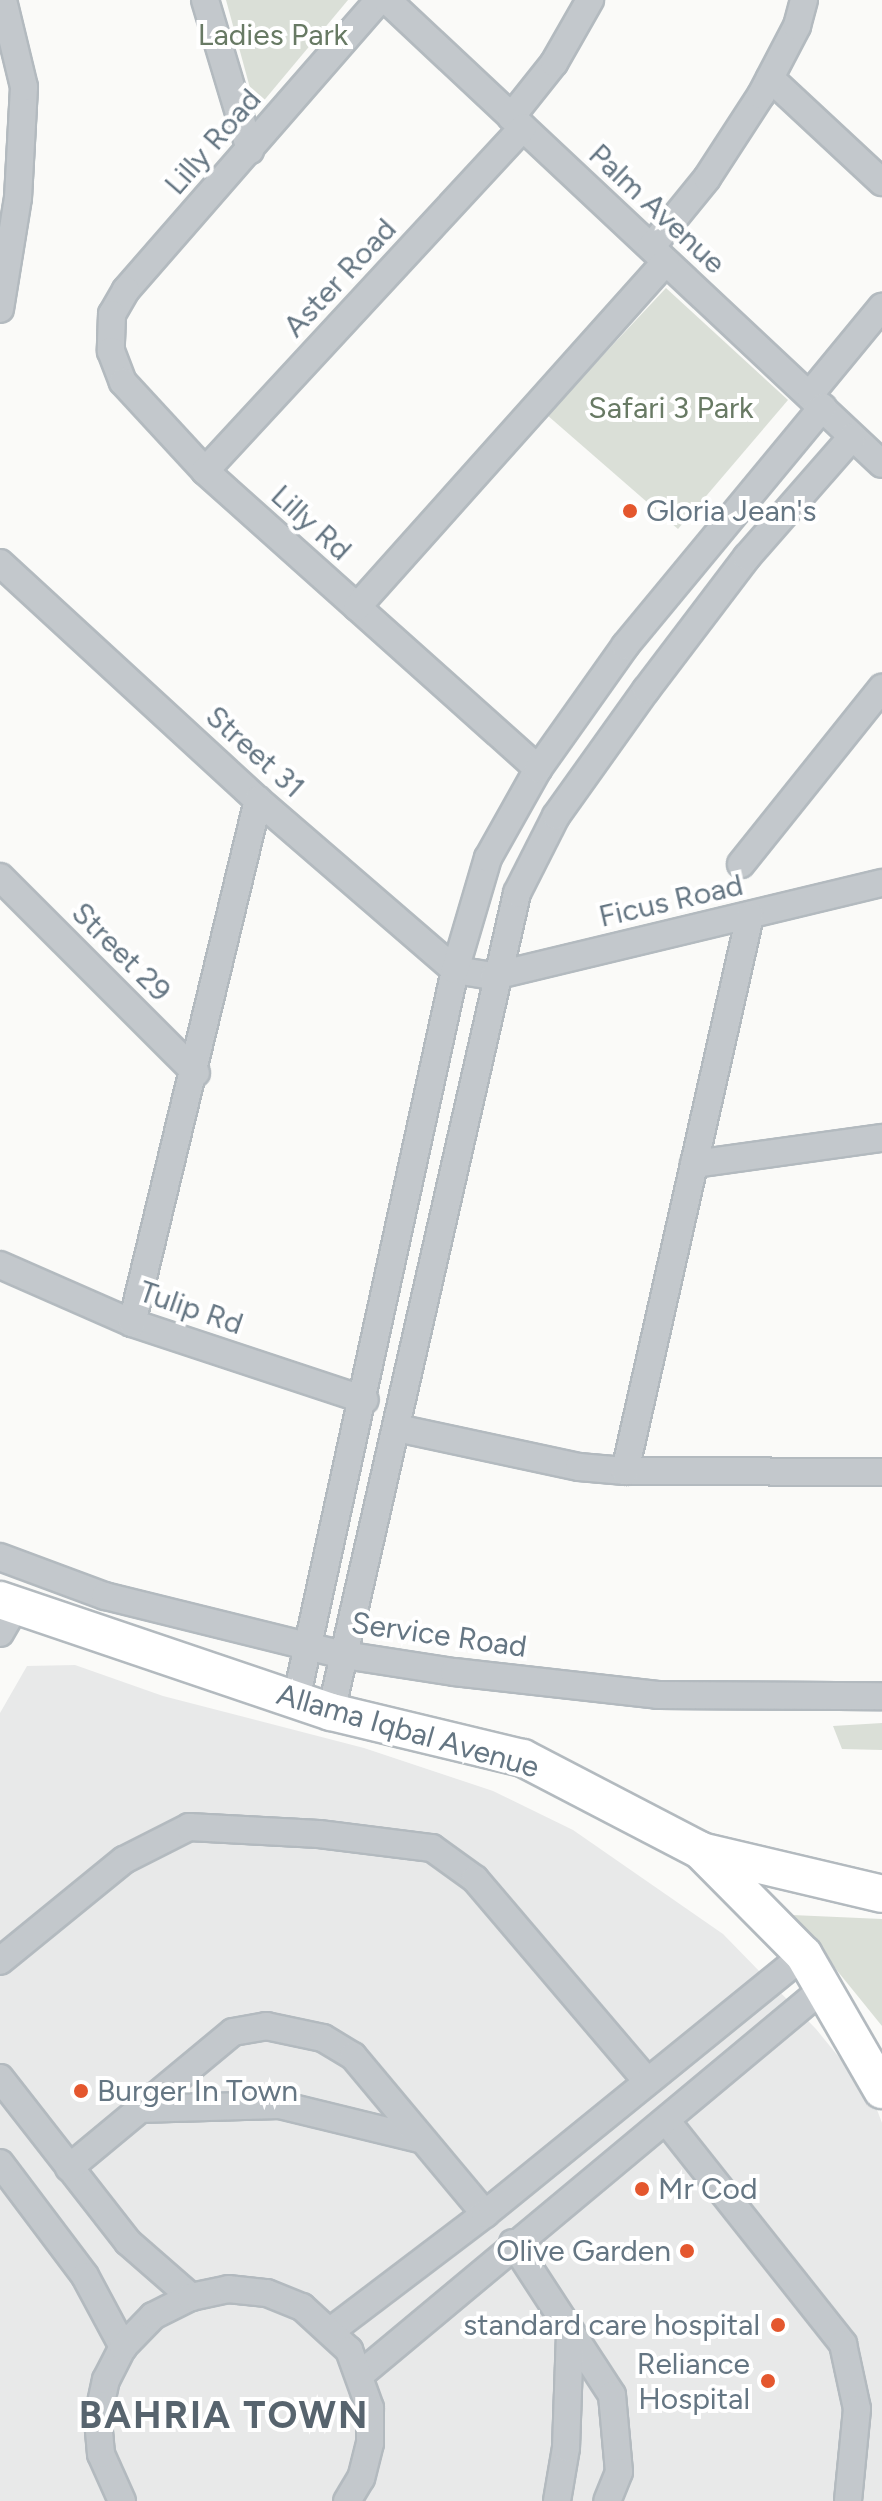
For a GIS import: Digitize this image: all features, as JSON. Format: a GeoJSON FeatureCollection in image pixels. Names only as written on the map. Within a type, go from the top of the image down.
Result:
{"type":"FeatureCollection","features":[{"type":"Feature","properties":{"kind":"main road","name":"Allama Iqbal Avenue"},"geometry":{"type":"LineString","coordinates":[[5,1613],[331,1712],[523,1758],[705,1852],[804,1955],[882,2090]]}},
{"type":"Feature","properties":{"kind":"main road"},"geometry":{"type":"LineString","coordinates":[[705,1852],[882,1894]]}},
{"type":"Feature","properties":{"kind":"street"},"geometry":{"type":"LineString","coordinates":[[0,309],[18,198],[24,87],[3,0]]}},
{"type":"Feature","properties":{"kind":"street"},"geometry":{"type":"LineString","coordinates":[[205,0],[250,150]]}},
{"type":"Feature","properties":{"kind":"street","name":"Lilly Road"},"geometry":{"type":"LineString","coordinates":[[126,290],[379,0]]}},
{"type":"Feature","properties":{"kind":"street","name":"Palm Avenue"},"geometry":{"type":"LineString","coordinates":[[387,0],[882,464]]}},
{"type":"Feature","properties":{"kind":"street","name":"Aster Road"},"geometry":{"type":"LineString","coordinates":[[205,471],[517,122],[590,0]]}},
{"type":"Feature","properties":{"kind":"street"},"geometry":{"type":"LineString","coordinates":[[357,607],[658,254],[770,78],[797,26],[804,0]]}},
{"type":"Feature","properties":{"kind":"street"},"geometry":{"type":"LineString","coordinates":[[770,78],[882,182]]}},
{"type":"Feature","properties":{"kind":"street","name":"Lilly Rd"},"geometry":{"type":"LineString","coordinates":[[126,290],[112,314],[111,351],[123,382],[205,471],[538,769]]}},
{"type":"Feature","properties":{"kind":"street"},"geometry":{"type":"LineString","coordinates":[[331,1712],[397,1428],[475,973],[488,858],[538,769],[625,646],[817,400],[882,307]]}},
{"type":"Feature","properties":{"kind":"street"},"geometry":{"type":"LineString","coordinates":[[296,1700],[365,1400],[475,973],[556,816],[747,557],[852,437]]}},
{"type":"Feature","properties":{"kind":"street","name":"Street 31"},"geometry":{"type":"LineString","coordinates":[[0,563],[258,800],[475,973]]}},
{"type":"Feature","properties":{"kind":"street"},"geometry":{"type":"LineString","coordinates":[[741,864],[882,688]]}},
{"type":"Feature","properties":{"kind":"street"},"geometry":{"type":"LineString","coordinates":[[132,1323],[196,1073],[258,800]]}},
{"type":"Feature","properties":{"kind":"street","name":"Street 29"},"geometry":{"type":"LineString","coordinates":[[0,877],[196,1073]]}},
{"type":"Feature","properties":{"kind":"street","name":"Ficus Road"},"geometry":{"type":"LineString","coordinates":[[475,973],[750,916],[882,883]]}},
{"type":"Feature","properties":{"kind":"street"},"geometry":{"type":"LineString","coordinates":[[625,1471],[750,916]]}},
{"type":"Feature","properties":{"kind":"street"},"geometry":{"type":"LineString","coordinates":[[694,1164],[882,1138]]}},
{"type":"Feature","properties":{"kind":"street","name":"Tulip Rd"},"geometry":{"type":"LineString","coordinates":[[0,1265],[132,1323],[365,1400]]}},
{"type":"Feature","properties":{"kind":"street"},"geometry":{"type":"LineString","coordinates":[[397,1428],[579,1467],[625,1471],[882,1472]]}},
{"type":"Feature","properties":{"kind":"street","name":"Service Road"},"geometry":{"type":"LineString","coordinates":[[0,1557],[105,1596],[344,1655],[658,1695],[882,1696]]}},
{"type":"Feature","properties":{"kind":"street"},"geometry":{"type":"LineString","coordinates":[[0,1961],[124,1860],[189,1827],[319,1834],[432,1848],[475,1879],[645,2079]]}},
{"type":"Feature","properties":{"kind":"street"},"geometry":{"type":"LineString","coordinates":[[332,2330],[485,2214],[645,2079],[804,1955]]}},
{"type":"Feature","properties":{"kind":"street"},"geometry":{"type":"LineString","coordinates":[[361,2374],[513,2243],[668,2123],[825,1987]]}},
{"type":"Feature","properties":{"kind":"street"},"geometry":{"type":"LineString","coordinates":[[69,2168],[233,2032],[266,2026],[323,2038],[353,2056],[419,2139],[485,2214]]}},
{"type":"Feature","properties":{"kind":"street"},"geometry":{"type":"LineString","coordinates":[[0,2078],[128,2242],[191,2297]]}},
{"type":"Feature","properties":{"kind":"street"},"geometry":{"type":"LineString","coordinates":[[138,2109],[280,2105],[419,2139]]}},
{"type":"Feature","properties":{"kind":"street"},"geometry":{"type":"LineString","coordinates":[[668,2123],[843,2344],[857,2409],[848,2501]]}},
{"type":"Feature","properties":{"kind":"street"},"geometry":{"type":"LineString","coordinates":[[0,2163],[11,2198],[85,2276],[123,2347]]}},
{"type":"Feature","properties":{"kind":"street"},"geometry":{"type":"LineString","coordinates":[[513,2243],[612,2395],[619,2472],[607,2501]]}},
{"type":"Feature","properties":{"kind":"street"},"geometry":{"type":"LineString","coordinates":[[113,2497],[101,2454],[98,2417],[106,2380],[123,2347],[153,2316],[191,2297],[228,2289],[267,2293],[302,2307],[332,2330],[361,2374],[370,2408],[370,2443],[361,2478],[347,2501]]}},
{"type":"Feature","properties":{"kind":"street"},"geometry":{"type":"LineString","coordinates":[[557,2501],[566,2448],[570,2331]]}},
{"type":"Feature","properties":{"kind":"shaded area"},"geometry":{"type":"Polygon","coordinates":[[[75,1665],[163,1696],[364,1748],[493,1791],[573,1830],[723,1934],[816,2029],[873,2099],[882,2123],[882,2501],[0,2501],[0,1713],[27,1666],[75,1665]]]}},
{"type":"Feature","properties":{"kind":"green space","name":"Ladies Park"},"geometry":{"type":"Polygon","coordinates":[[[226,0],[348,0],[256,110],[226,0]]]}},
{"type":"Feature","properties":{"kind":"green space","name":"Safari 3 Park"},"geometry":{"type":"Polygon","coordinates":[[[666,288],[788,400],[678,529],[547,415],[666,288]]]}},
{"type":"Feature","properties":{"kind":"green space"},"geometry":{"type":"Polygon","coordinates":[[[882,1723],[882,1750],[842,1749],[833,1726],[882,1723]]]}},
{"type":"Feature","properties":{"kind":"green space"},"geometry":{"type":"Polygon","coordinates":[[[792,1915],[882,1919],[882,2026],[792,1915]]]}},
{"type":"Feature","properties":{"kind":"place","name":"Gloria Jean's"},"geometry":{"type":"Point","coordinates":[630,511]}},
{"type":"Feature","properties":{"kind":"place","name":"Burger In Town"},"geometry":{"type":"Point","coordinates":[81,2091]}},
{"type":"Feature","properties":{"kind":"place","name":"Mr Cod"},"geometry":{"type":"Point","coordinates":[642,2189]}},
{"type":"Feature","properties":{"kind":"place","name":"Olive Garden"},"geometry":{"type":"Point","coordinates":[687,2251]}},
{"type":"Feature","properties":{"kind":"place","name":"standard care hospital"},"geometry":{"type":"Point","coordinates":[778,2325]}},
{"type":"Feature","properties":{"kind":"place","name":"Reliance Hospital"},"geometry":{"type":"Point","coordinates":[768,2381]}},
{"type":"Feature","properties":{"kind":"district","name":"BAHRIA TOWN"},"geometry":{"type":"Point","coordinates":[224,2416]}}]}
